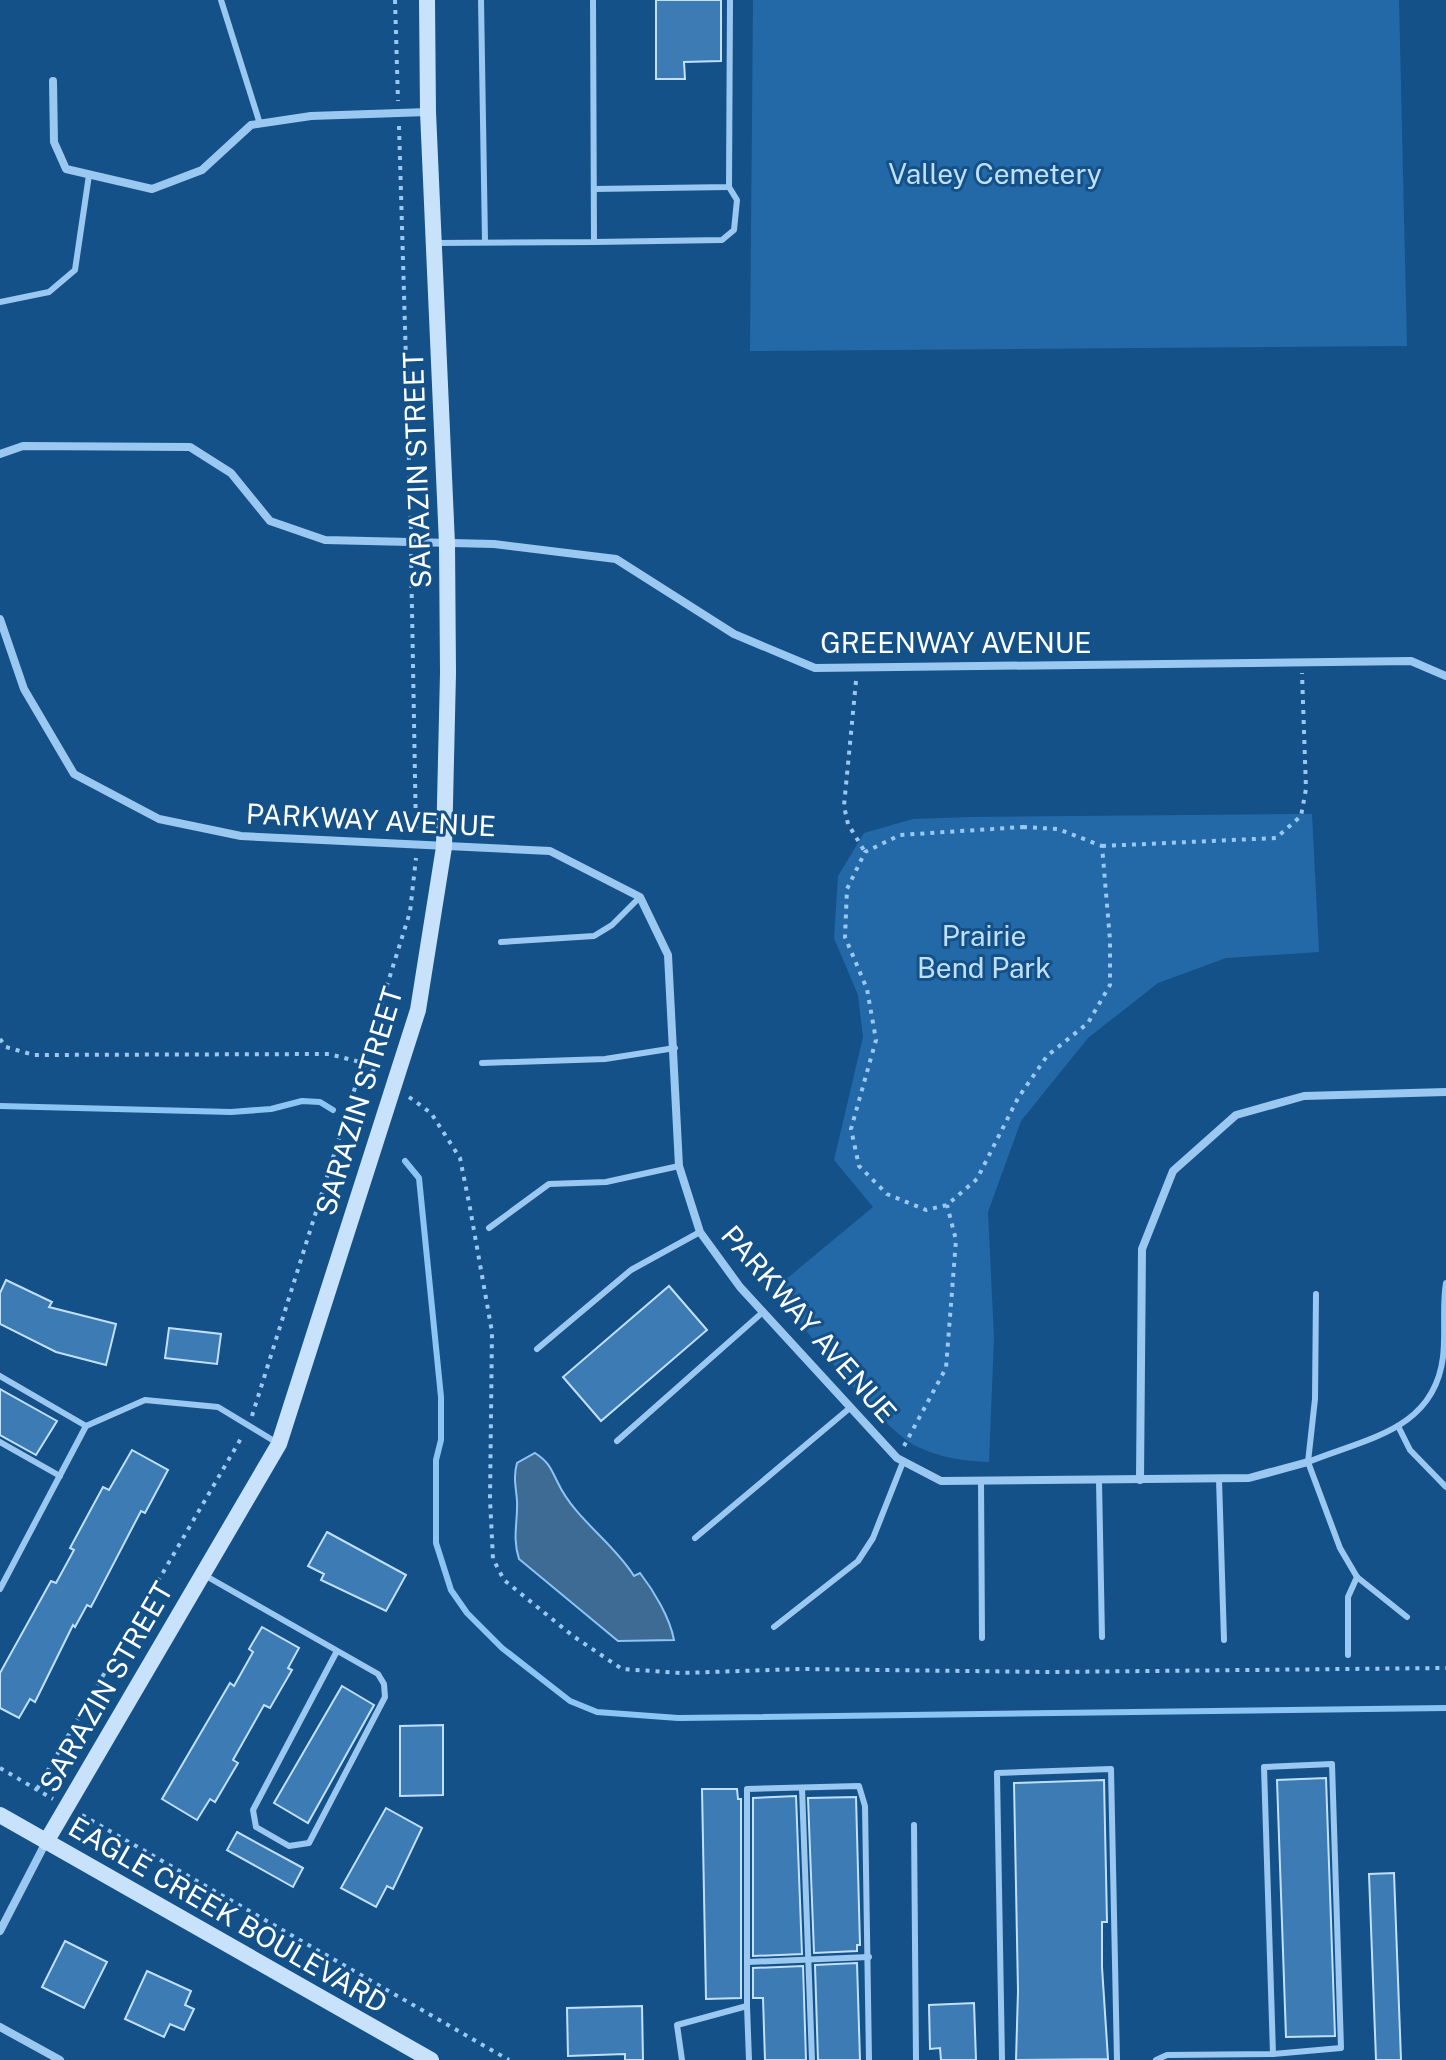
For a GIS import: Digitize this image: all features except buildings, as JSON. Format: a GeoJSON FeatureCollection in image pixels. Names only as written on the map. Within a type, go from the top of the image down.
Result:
{"type":"FeatureCollection","features":[{"type":"Feature","properties":{"kind":"street","name":"SARAZIN STREET"},"geometry":{"type":"LineString","coordinates":[[46,1842],[279,1444],[418,1010],[444,847],[447,544],[428,112],[427,0]]}},
{"type":"Feature","properties":{"kind":"street"},"geometry":{"type":"LineString","coordinates":[[53,81],[54,142],[66,169],[152,189],[202,170],[251,125],[311,116],[428,112]]}},
{"type":"Feature","properties":{"kind":"street","name":"GREENWAY AVENUE"},"geometry":{"type":"LineString","coordinates":[[0,454],[23,446],[190,447],[231,473],[270,521],[325,540],[494,544],[616,559],[734,634],[815,668],[1411,661],[1446,676]]}},
{"type":"Feature","properties":{"kind":"street","name":"PARKWAY AVENUE"},"geometry":{"type":"LineString","coordinates":[[0,619],[24,689],[74,774],[159,819],[241,836],[550,851],[640,897],[668,955],[679,1166],[700,1232],[740,1287],[900,1460],[941,1481],[1249,1478],[1308,1462]]}},
{"type":"Feature","properties":{"kind":"street"},"geometry":{"type":"LineString","coordinates":[[1140,1480],[1142,1249],[1173,1171],[1236,1115],[1304,1096],[1446,1092]]}},
{"type":"Feature","properties":{"kind":"street","name":"EAGLE CREEK BOULEVARD"},"geometry":{"type":"LineString","coordinates":[[0,1815],[431,2060]]}},
{"type":"Feature","properties":{"kind":"street"},"geometry":{"type":"LineString","coordinates":[[0,1931],[46,1842]]}},
{"type":"Feature","properties":{"kind":"street"},"geometry":{"type":"LineString","coordinates":[[0,2027],[60,2060]]}},
{"type":"Feature","properties":{"kind":"lane"},"geometry":{"type":"LineString","coordinates":[[221,0],[260,124]]}},
{"type":"Feature","properties":{"kind":"lane"},"geometry":{"type":"LineString","coordinates":[[481,0],[485,241]]}},
{"type":"Feature","properties":{"kind":"lane"},"geometry":{"type":"LineString","coordinates":[[593,0],[594,242]]}},
{"type":"Feature","properties":{"kind":"lane"},"geometry":{"type":"LineString","coordinates":[[434,243],[722,240],[734,230],[737,200],[729,187],[730,0]]}},
{"type":"Feature","properties":{"kind":"lane"},"geometry":{"type":"LineString","coordinates":[[0,302],[49,292],[75,270],[89,175]]}},
{"type":"Feature","properties":{"kind":"lane"},"geometry":{"type":"LineString","coordinates":[[594,189],[729,187]]}},
{"type":"Feature","properties":{"kind":"lane"},"geometry":{"type":"LineString","coordinates":[[501,942],[594,936],[612,925],[640,897]]}},
{"type":"Feature","properties":{"kind":"lane"},"geometry":{"type":"LineString","coordinates":[[482,1063],[605,1059],[675,1048]]}},
{"type":"Feature","properties":{"kind":"lane"},"geometry":{"type":"LineString","coordinates":[[489,1228],[549,1184],[606,1182],[679,1166]]}},
{"type":"Feature","properties":{"kind":"lane"},"geometry":{"type":"LineString","coordinates":[[537,1349],[638,1264],[700,1232]]}},
{"type":"Feature","properties":{"kind":"lane"},"geometry":{"type":"LineString","coordinates":[[1308,1462],[1408,1422],[1429,1401],[1443,1376],[1446,1283]]}},
{"type":"Feature","properties":{"kind":"lane"},"geometry":{"type":"LineString","coordinates":[[1316,1294],[1315,1399],[1308,1462],[1340,1548],[1357,1577],[1407,1617]]}},
{"type":"Feature","properties":{"kind":"lane"},"geometry":{"type":"LineString","coordinates":[[617,1441],[763,1312]]}},
{"type":"Feature","properties":{"kind":"lane"},"geometry":{"type":"LineString","coordinates":[[0,1376],[86,1426]]}},
{"type":"Feature","properties":{"kind":"lane"},"geometry":{"type":"LineString","coordinates":[[0,1589],[86,1426],[145,1400],[218,1407],[279,1444]]}},
{"type":"Feature","properties":{"kind":"lane"},"geometry":{"type":"LineString","coordinates":[[695,1538],[851,1407]]}},
{"type":"Feature","properties":{"kind":"lane"},"geometry":{"type":"LineString","coordinates":[[1398,1426],[1410,1450],[1446,1487]]}},
{"type":"Feature","properties":{"kind":"lane"},"geometry":{"type":"LineString","coordinates":[[0,1442],[60,1476]]}},
{"type":"Feature","properties":{"kind":"lane"},"geometry":{"type":"LineString","coordinates":[[774,1627],[858,1561],[873,1538],[900,1460]]}},
{"type":"Feature","properties":{"kind":"lane"},"geometry":{"type":"LineString","coordinates":[[1219,1479],[1224,1640]]}},
{"type":"Feature","properties":{"kind":"lane"},"geometry":{"type":"LineString","coordinates":[[981,1481],[982,1638]]}},
{"type":"Feature","properties":{"kind":"lane"},"geometry":{"type":"LineString","coordinates":[[1099,1481],[1102,1637]]}},
{"type":"Feature","properties":{"kind":"lane"},"geometry":{"type":"LineString","coordinates":[[203,1574],[378,1674],[384,1684],[385,1697],[309,1843],[289,1846],[256,1827],[253,1810],[337,1651]]}},
{"type":"Feature","properties":{"kind":"lane"},"geometry":{"type":"LineString","coordinates":[[1348,1655],[1348,1597],[1357,1577]]}},
{"type":"Feature","properties":{"kind":"lane"},"geometry":{"type":"LineString","coordinates":[[1156,2060],[1167,2055],[1273,2054],[1341,2048],[1332,1764],[1264,1767],[1273,2054]]}},
{"type":"Feature","properties":{"kind":"lane"},"geometry":{"type":"LineString","coordinates":[[1002,2060],[997,1773],[1111,1769],[1117,2060]]}},
{"type":"Feature","properties":{"kind":"lane"},"geometry":{"type":"LineString","coordinates":[[749,2060],[747,1789],[859,1786],[865,1806],[869,2060]]}},
{"type":"Feature","properties":{"kind":"lane"},"geometry":{"type":"LineString","coordinates":[[802,1788],[812,2060]]}},
{"type":"Feature","properties":{"kind":"lane"},"geometry":{"type":"LineString","coordinates":[[914,1825],[916,2060]]}},
{"type":"Feature","properties":{"kind":"lane"},"geometry":{"type":"LineString","coordinates":[[748,1962],[869,1957]]}},
{"type":"Feature","properties":{"kind":"lane"},"geometry":{"type":"LineString","coordinates":[[682,2060],[677,2025],[747,2006]]}},
{"type":"Feature","properties":{"kind":"path"},"geometry":{"type":"LineString","coordinates":[[37,1789],[249,1426],[410,912],[416,845],[411,543],[395,0]]}},
{"type":"Feature","properties":{"kind":"path"},"geometry":{"type":"LineString","coordinates":[[1102,846],[1110,940],[1110,985],[1088,1023],[1047,1056],[1018,1098],[977,1179],[947,1205],[926,1210],[887,1194],[859,1166],[851,1129],[876,1040],[867,989],[845,937],[847,889],[865,852],[900,835],[1023,827],[1058,829],[1102,846],[1276,838],[1301,816],[1306,789],[1302,663]]}},
{"type":"Feature","properties":{"kind":"path"},"geometry":{"type":"LineString","coordinates":[[857,667],[844,806],[848,824],[865,852]]}},
{"type":"Feature","properties":{"kind":"path"},"geometry":{"type":"LineString","coordinates":[[0,1039],[6,1047],[34,1055],[329,1054],[364,1063],[431,1113],[460,1158],[492,1332],[490,1499],[493,1559],[504,1580],[573,1636],[622,1669],[681,1673],[800,1669],[1049,1672],[1446,1668]]}},
{"type":"Feature","properties":{"kind":"path"},"geometry":{"type":"LineString","coordinates":[[900,1460],[946,1368],[956,1240],[947,1205]]}},
{"type":"Feature","properties":{"kind":"path"},"geometry":{"type":"LineString","coordinates":[[0,1768],[509,2060]]}},
{"type":"Feature","properties":{"kind":"green space","name":"Valley Cemetery"},"geometry":{"type":"Polygon","coordinates":[[[753,0],[1399,0],[1407,346],[750,351],[753,0]]]}},
{"type":"Feature","properties":{"kind":"green space","name":"Prairie Bend Park"},"geometry":{"type":"Polygon","coordinates":[[[1312,814],[1319,952],[1226,958],[1158,983],[1088,1038],[1021,1121],[988,1212],[994,1338],[989,1462],[953,1458],[918,1447],[884,1421],[864,1400],[773,1290],[873,1207],[834,1160],[863,1037],[858,995],[834,938],[838,876],[864,833],[913,819],[1312,814]]]}},
{"type":"Feature","properties":{"kind":"shaded area"},"geometry":{"type":"Polygon","coordinates":[[[535,1453],[549,1466],[574,1508],[634,1576],[640,1573],[656,1596],[674,1640],[618,1641],[519,1559],[516,1468],[517,1463],[535,1453]]]}},
{"type":"Feature","properties":{"kind":"waterway"},"geometry":{"type":"LineString","coordinates":[[0,1106],[231,1112],[271,1109],[302,1101],[320,1102],[333,1110]]}},
{"type":"Feature","properties":{"kind":"waterway"},"geometry":{"type":"LineString","coordinates":[[405,1161],[419,1178],[441,1397],[441,1440],[436,1460],[436,1543],[451,1590],[467,1613],[502,1648],[570,1701],[597,1712],[678,1718],[1446,1708]]}}]}
